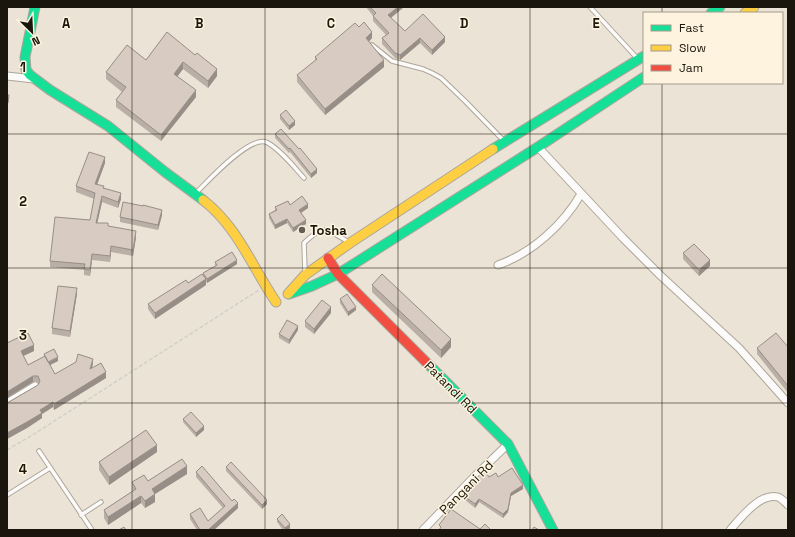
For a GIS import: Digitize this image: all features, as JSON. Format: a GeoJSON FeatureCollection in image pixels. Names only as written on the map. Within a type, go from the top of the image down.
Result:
{"type":"FeatureCollection","features":[{"type":"Feature","properties":{"kind":"main road"},"geometry":{"type":"LineString","coordinates":[[35,7],[24,60],[26,70],[38,81],[100,119],[219,214],[231,226],[264,286],[276,302]]}},
{"type":"Feature","properties":{"kind":"main road"},"geometry":{"type":"LineString","coordinates":[[629,65],[642,79],[538,148],[338,274],[312,286],[288,294],[305,275],[350,243],[505,142],[629,65],[641,58]]}},
{"type":"Feature","properties":{"kind":"main road","name":"Patandi Rd"},"geometry":{"type":"LineString","coordinates":[[328,258],[338,274],[508,444],[553,530]]}},
{"type":"Feature","properties":{"kind":"street"},"geometry":{"type":"LineString","coordinates":[[7,76],[38,81]]}},
{"type":"Feature","properties":{"kind":"street"},"geometry":{"type":"LineString","coordinates":[[538,148],[661,276],[734,342],[788,403]]}},
{"type":"Feature","properties":{"kind":"street"},"geometry":{"type":"LineString","coordinates":[[498,264],[509,261],[541,240],[570,212],[581,194]]}},
{"type":"Feature","properties":{"kind":"street"},"geometry":{"type":"LineString","coordinates":[[7,403],[35,386]]}},
{"type":"Feature","properties":{"kind":"street","name":"Pangani Rd"},"geometry":{"type":"LineString","coordinates":[[423,530],[508,444]]}},
{"type":"Feature","properties":{"kind":"street"},"geometry":{"type":"LineString","coordinates":[[730,530],[754,505],[764,500],[771,497],[778,498],[788,505]]}},
{"type":"Feature","properties":{"kind":"lane"},"geometry":{"type":"LineString","coordinates":[[590,7],[641,58]]}},
{"type":"Feature","properties":{"kind":"lane"},"geometry":{"type":"LineString","coordinates":[[372,45],[392,61],[423,69],[441,78],[505,142]]}},
{"type":"Feature","properties":{"kind":"lane"},"geometry":{"type":"LineString","coordinates":[[195,194],[230,160],[246,147],[258,142],[270,144],[304,178]]}},
{"type":"Feature","properties":{"kind":"lane"},"geometry":{"type":"LineString","coordinates":[[305,275],[304,244],[308,239],[326,230],[350,243]]}},
{"type":"Feature","properties":{"kind":"lane"},"geometry":{"type":"LineString","coordinates":[[39,451],[92,530]]}},
{"type":"Feature","properties":{"kind":"lane"},"geometry":{"type":"LineString","coordinates":[[7,495],[50,468]]}},
{"type":"Feature","properties":{"kind":"lane"},"geometry":{"type":"LineString","coordinates":[[81,515],[101,502]]}},
{"type":"Feature","properties":{"kind":"path"},"geometry":{"type":"LineString","coordinates":[[7,450],[264,286]]}},
{"type":"Feature","properties":{"kind":"building"},"geometry":{"type":"Polygon","coordinates":[[[370,7],[398,7],[388,15],[405,31],[423,14],[445,37],[432,50],[420,38],[400,55],[395,53],[382,38],[389,33],[373,16],[376,13],[370,7]]]}},
{"type":"Feature","properties":{"kind":"building"},"geometry":{"type":"Polygon","coordinates":[[[364,22],[372,32],[366,38],[384,60],[325,109],[297,75],[317,59],[315,57],[355,23],[359,27],[364,22]]]}},
{"type":"Feature","properties":{"kind":"building"},"geometry":{"type":"Polygon","coordinates":[[[167,32],[195,55],[197,53],[217,69],[208,81],[183,62],[174,74],[196,90],[161,135],[116,100],[126,87],[106,72],[127,45],[146,60],[167,32]]]}},
{"type":"Feature","properties":{"kind":"building"},"geometry":{"type":"Polygon","coordinates":[[[7,95],[9,95],[8,103],[7,103],[7,95]]]}},
{"type":"Feature","properties":{"kind":"building"},"geometry":{"type":"Polygon","coordinates":[[[286,110],[295,121],[289,126],[280,115],[286,110]]]}},
{"type":"Feature","properties":{"kind":"building"},"geometry":{"type":"Polygon","coordinates":[[[281,129],[299,149],[300,148],[317,169],[311,174],[290,148],[289,149],[275,134],[281,129]]]}},
{"type":"Feature","properties":{"kind":"building"},"geometry":{"type":"Polygon","coordinates":[[[89,152],[105,157],[95,184],[121,193],[118,202],[102,196],[96,223],[108,223],[108,226],[136,231],[133,250],[111,246],[110,256],[92,254],[90,270],[84,269],[85,264],[50,261],[55,217],[90,220],[95,193],[76,186],[89,152]]]}},
{"type":"Feature","properties":{"kind":"building"},"geometry":{"type":"Polygon","coordinates":[[[302,196],[308,204],[299,210],[306,220],[293,228],[287,219],[275,225],[269,214],[277,210],[275,207],[288,201],[290,205],[302,196]]]}},
{"type":"Feature","properties":{"kind":"building"},"geometry":{"type":"Polygon","coordinates":[[[123,202],[162,210],[158,225],[120,217],[123,202]]]}},
{"type":"Feature","properties":{"kind":"building"},"geometry":{"type":"Polygon","coordinates":[[[694,244],[710,260],[699,270],[683,253],[694,244]]]}},
{"type":"Feature","properties":{"kind":"building"},"geometry":{"type":"Polygon","coordinates":[[[232,252],[237,260],[207,279],[203,273],[217,265],[215,262],[232,252]]]}},
{"type":"Feature","properties":{"kind":"building"},"geometry":{"type":"Polygon","coordinates":[[[202,274],[206,279],[155,313],[148,304],[186,280],[188,283],[202,274]]]}},
{"type":"Feature","properties":{"kind":"building"},"geometry":{"type":"Polygon","coordinates":[[[382,274],[451,339],[441,350],[372,285],[382,274]]]}},
{"type":"Feature","properties":{"kind":"building"},"geometry":{"type":"Polygon","coordinates":[[[58,286],[77,288],[70,331],[52,328],[58,286]]]}},
{"type":"Feature","properties":{"kind":"building"},"geometry":{"type":"Polygon","coordinates":[[[347,294],[356,307],[348,312],[340,299],[347,294]]]}},
{"type":"Feature","properties":{"kind":"building"},"geometry":{"type":"Polygon","coordinates":[[[322,300],[331,307],[314,329],[305,321],[322,300]]]}},
{"type":"Feature","properties":{"kind":"building"},"geometry":{"type":"Polygon","coordinates":[[[287,320],[298,326],[289,340],[279,334],[287,320]]]}},
{"type":"Feature","properties":{"kind":"building"},"geometry":{"type":"Polygon","coordinates":[[[28,333],[34,345],[21,351],[28,365],[45,356],[55,374],[76,362],[78,354],[93,359],[90,369],[101,363],[106,372],[54,404],[53,402],[40,410],[42,413],[7,433],[7,403],[38,385],[40,381],[38,376],[33,376],[7,392],[7,343],[28,333]]]}},
{"type":"Feature","properties":{"kind":"building"},"geometry":{"type":"Polygon","coordinates":[[[776,333],[788,347],[788,386],[757,348],[776,333]]]}},
{"type":"Feature","properties":{"kind":"building"},"geometry":{"type":"Polygon","coordinates":[[[54,349],[58,357],[48,362],[44,354],[54,349]]]}},
{"type":"Feature","properties":{"kind":"building"},"geometry":{"type":"Polygon","coordinates":[[[191,412],[204,426],[196,433],[183,419],[191,412]]]}},
{"type":"Feature","properties":{"kind":"building"},"geometry":{"type":"Polygon","coordinates":[[[146,430],[157,445],[109,477],[99,462],[146,430]]]}},
{"type":"Feature","properties":{"kind":"building"},"geometry":{"type":"Polygon","coordinates":[[[182,459],[187,466],[152,489],[155,494],[145,501],[141,496],[108,517],[104,510],[136,489],[132,482],[144,475],[148,481],[182,459]]]}},
{"type":"Feature","properties":{"kind":"building"},"geometry":{"type":"Polygon","coordinates":[[[231,462],[267,500],[262,505],[226,467],[231,462]]]}},
{"type":"Feature","properties":{"kind":"building"},"geometry":{"type":"Polygon","coordinates":[[[202,466],[232,501],[234,499],[238,503],[208,530],[200,530],[190,514],[200,508],[208,521],[225,506],[196,472],[202,466]]]}},
{"type":"Feature","properties":{"kind":"building"},"geometry":{"type":"Polygon","coordinates":[[[512,468],[523,485],[511,493],[508,509],[503,514],[479,499],[475,504],[464,496],[471,487],[470,485],[484,470],[489,477],[496,473],[498,477],[512,468]]]}},
{"type":"Feature","properties":{"kind":"building"},"geometry":{"type":"Polygon","coordinates":[[[451,509],[480,529],[485,524],[491,530],[439,530],[441,527],[439,525],[451,509]]]}},
{"type":"Feature","properties":{"kind":"building"},"geometry":{"type":"Polygon","coordinates":[[[282,514],[290,524],[285,528],[277,519],[282,514]]]}},
{"type":"Feature","properties":{"kind":"building"},"geometry":{"type":"Polygon","coordinates":[[[124,527],[126,530],[119,530],[124,527]]]}},
{"type":"Feature","properties":{"kind":"building"},"geometry":{"type":"Polygon","coordinates":[[[534,527],[539,530],[532,530],[534,527]]]}},
{"type":"Feature","properties":{"kind":"traffic: fast"},"geometry":{"type":"LineString","coordinates":[[35,7],[25,57],[26,70],[30,75],[50,90],[108,126],[165,172],[203,200]]}},
{"type":"Feature","properties":{"kind":"traffic: fast"},"geometry":{"type":"LineString","coordinates":[[712,12],[720,7]]}},
{"type":"Feature","properties":{"kind":"traffic: fast"},"geometry":{"type":"LineString","coordinates":[[493,149],[643,57]]}},
{"type":"Feature","properties":{"kind":"traffic: fast"},"geometry":{"type":"LineString","coordinates":[[289,294],[312,286],[338,274],[538,147],[643,78]]}},
{"type":"Feature","properties":{"kind":"traffic: fast"},"geometry":{"type":"LineString","coordinates":[[429,365],[508,444],[553,530]]}},
{"type":"Feature","properties":{"kind":"traffic: slow"},"geometry":{"type":"LineString","coordinates":[[746,12],[754,7]]}},
{"type":"Feature","properties":{"kind":"traffic: slow"},"geometry":{"type":"LineString","coordinates":[[288,294],[305,275],[350,243],[493,149]]}},
{"type":"Feature","properties":{"kind":"traffic: slow"},"geometry":{"type":"LineString","coordinates":[[203,200],[226,222],[244,248],[276,302]]}},
{"type":"Feature","properties":{"kind":"traffic: jam"},"geometry":{"type":"LineString","coordinates":[[328,258],[338,274],[429,365]]}},
{"type":"Feature","properties":{"kind":"place","name":"Tosha"},"geometry":{"type":"Point","coordinates":[302,230]}}]}
